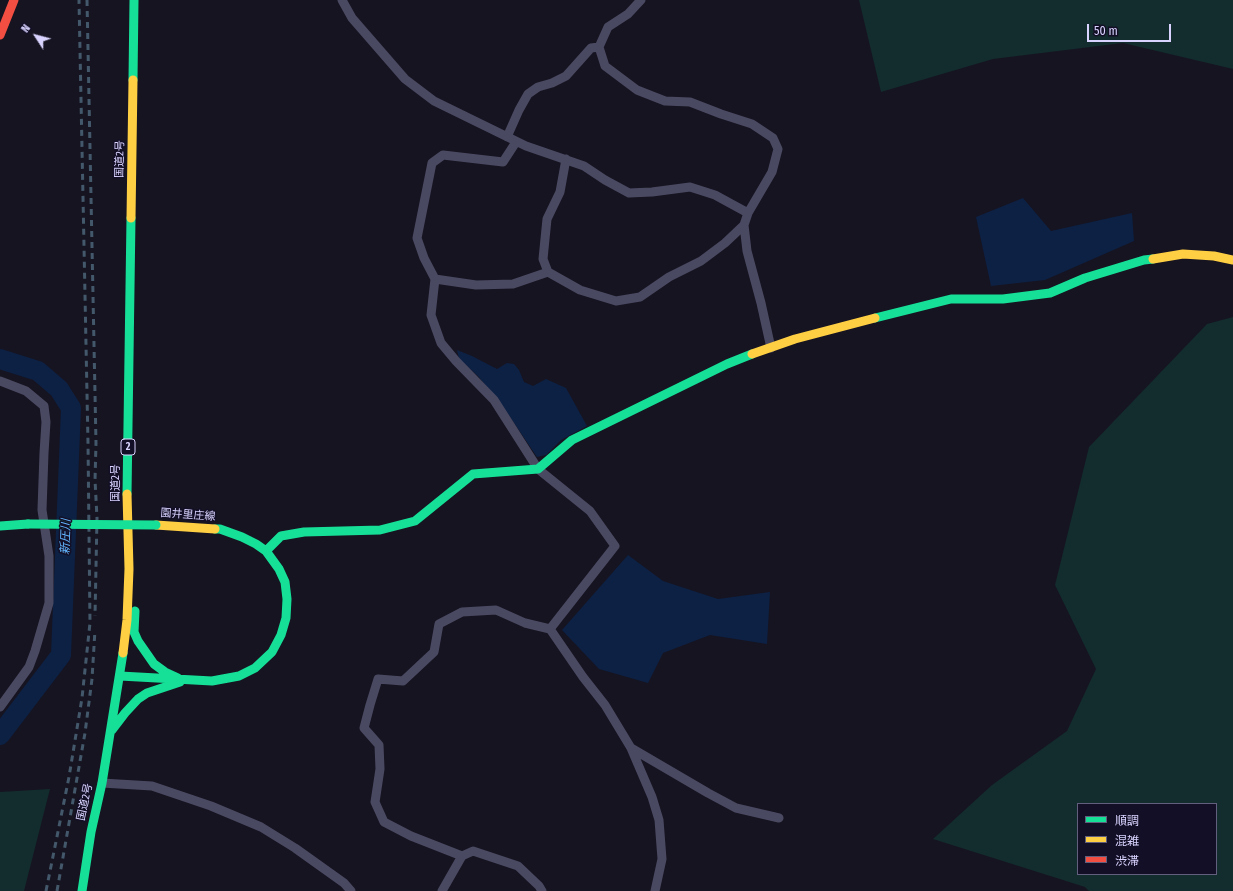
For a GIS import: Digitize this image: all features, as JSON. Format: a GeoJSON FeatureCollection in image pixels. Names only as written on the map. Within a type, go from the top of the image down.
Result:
{"type":"FeatureCollection","features":[{"type":"Feature","properties":{"kind":"main road"},"geometry":{"type":"LineString","coordinates":[[0,35],[14,0]]}},
{"type":"Feature","properties":{"kind":"main road","name":"国道2号"},"geometry":{"type":"LineString","coordinates":[[82,891],[91,832],[102,783],[120,676],[127,620],[129,569],[127,491],[134,0]]}},
{"type":"Feature","properties":{"kind":"main road"},"geometry":{"type":"LineString","coordinates":[[266,551],[281,536],[304,532],[380,530],[415,521],[473,474],[538,469],[572,440],[727,364],[748,355],[795,339],[952,299],[1003,299],[1050,293],[1085,278],[1144,260],[1183,254],[1214,256],[1233,260]]}},
{"type":"Feature","properties":{"kind":"main road","name":"園井里庄線"},"geometry":{"type":"LineString","coordinates":[[0,526],[28,524],[156,525],[220,529],[242,537],[266,551],[279,569],[285,582],[286,618],[281,636],[272,652],[255,668],[239,676],[212,681],[120,676]]}},
{"type":"Feature","properties":{"kind":"main road"},"geometry":{"type":"LineString","coordinates":[[128,530],[136,554],[134,632],[141,646],[154,664],[165,672],[183,680]]}},
{"type":"Feature","properties":{"kind":"main road"},"geometry":{"type":"LineString","coordinates":[[110,733],[138,699],[147,693],[183,680]]}},
{"type":"Feature","properties":{"kind":"street"},"geometry":{"type":"LineString","coordinates":[[342,0],[352,18],[405,79],[434,101],[516,142],[584,166],[605,180],[629,192],[652,192],[690,186],[715,195],[748,213]]}},
{"type":"Feature","properties":{"kind":"street"},"geometry":{"type":"LineString","coordinates":[[641,0],[628,14],[608,27],[599,47],[605,66],[636,90],[664,101],[690,102],[752,124],[773,138],[778,149],[772,172],[748,213],[744,225],[747,251],[771,348]]}},
{"type":"Feature","properties":{"kind":"street"},"geometry":{"type":"LineString","coordinates":[[507,137],[528,94],[538,87],[552,83],[566,76],[591,48],[599,47]]}},
{"type":"Feature","properties":{"kind":"street"},"geometry":{"type":"LineString","coordinates":[[516,142],[503,162],[444,155],[432,163],[417,238],[424,258],[435,279],[431,315],[441,343],[456,361],[494,400],[538,469],[590,511],[615,546],[550,630]]}},
{"type":"Feature","properties":{"kind":"street"},"geometry":{"type":"LineString","coordinates":[[566,159],[560,192],[547,219],[544,259],[548,272],[580,290],[616,301],[640,297],[669,278],[701,261],[725,243],[744,225]]}},
{"type":"Feature","properties":{"kind":"street"},"geometry":{"type":"LineString","coordinates":[[435,279],[476,285],[513,284],[548,272]]}},
{"type":"Feature","properties":{"kind":"street"},"geometry":{"type":"LineString","coordinates":[[0,382],[26,391],[44,406],[46,422],[42,510],[50,556],[49,603],[35,651],[29,667],[0,707]]}},
{"type":"Feature","properties":{"kind":"street"},"geometry":{"type":"LineString","coordinates":[[462,856],[411,836],[384,822],[375,802],[380,769],[379,745],[364,728],[378,679],[403,682],[434,652],[439,624],[462,612],[496,610],[525,623],[550,630],[583,677],[605,704],[631,748],[652,797],[659,820],[662,859],[655,891]]}},
{"type":"Feature","properties":{"kind":"street"},"geometry":{"type":"LineString","coordinates":[[631,748],[736,808],[779,818]]}},
{"type":"Feature","properties":{"kind":"street"},"geometry":{"type":"LineString","coordinates":[[102,783],[152,786],[225,812],[260,828],[295,848],[344,883],[352,891]]}},
{"type":"Feature","properties":{"kind":"street"},"geometry":{"type":"LineString","coordinates":[[442,891],[462,856],[473,851],[518,866],[539,886],[542,891]]}},
{"type":"Feature","properties":{"kind":"green space"},"geometry":{"type":"Polygon","coordinates":[[[859,0],[1233,0],[1233,69],[1123,43],[993,59],[881,92],[859,0]]]}},
{"type":"Feature","properties":{"kind":"green space"},"geometry":{"type":"Polygon","coordinates":[[[1233,317],[1233,891],[1089,891],[1085,887],[933,839],[992,785],[1067,731],[1096,669],[1055,585],[1089,447],[1207,324],[1233,317]]]}},
{"type":"Feature","properties":{"kind":"green space"},"geometry":{"type":"Polygon","coordinates":[[[50,789],[24,891],[0,891],[0,792],[50,789]]]}},
{"type":"Feature","properties":{"kind":"water"},"geometry":{"type":"Polygon","coordinates":[[[1023,198],[1051,231],[1132,213],[1134,241],[1045,280],[991,286],[976,217],[1023,198]]]}},
{"type":"Feature","properties":{"kind":"water"},"geometry":{"type":"Polygon","coordinates":[[[457,350],[497,369],[507,363],[514,364],[519,370],[524,382],[533,386],[546,379],[566,388],[587,426],[561,440],[546,455],[537,457],[506,411],[478,376],[459,359],[457,350]]]}},
{"type":"Feature","properties":{"kind":"water"},"geometry":{"type":"Polygon","coordinates":[[[628,555],[663,581],[718,599],[770,592],[767,644],[710,635],[663,653],[648,683],[599,669],[562,630],[628,555]]]}},
{"type":"Feature","properties":{"kind":"waterway","name":"新圧川"},"geometry":{"type":"LineString","coordinates":[[0,359],[38,371],[59,389],[71,408],[61,655],[0,735]]}},
{"type":"Feature","properties":{"kind":"railway"},"geometry":{"type":"LineString","coordinates":[[46,891],[69,777],[82,698],[90,623],[79,0]]}},
{"type":"Feature","properties":{"kind":"railway"},"geometry":{"type":"LineString","coordinates":[[87,0],[96,443],[95,480],[97,518],[95,616]]}},
{"type":"Feature","properties":{"kind":"railway"},"geometry":{"type":"LineString","coordinates":[[57,891],[85,733],[92,679],[95,630]]}},
{"type":"Feature","properties":{"kind":"traffic: fast"},"geometry":{"type":"LineString","coordinates":[[133,80],[134,0]]}},
{"type":"Feature","properties":{"kind":"traffic: fast"},"geometry":{"type":"LineString","coordinates":[[127,494],[131,218]]}},
{"type":"Feature","properties":{"kind":"traffic: fast"},"geometry":{"type":"LineString","coordinates":[[875,318],[951,299],[1003,299],[1050,293],[1085,278],[1144,260],[1153,259]]}},
{"type":"Feature","properties":{"kind":"traffic: fast"},"geometry":{"type":"LineString","coordinates":[[266,551],[281,536],[304,532],[380,530],[415,521],[473,474],[538,469],[572,440],[727,364],[752,354]]}},
{"type":"Feature","properties":{"kind":"traffic: fast"},"geometry":{"type":"LineString","coordinates":[[0,526],[28,524]]}},
{"type":"Feature","properties":{"kind":"traffic: fast"},"geometry":{"type":"LineString","coordinates":[[28,524],[156,525]]}},
{"type":"Feature","properties":{"kind":"traffic: fast"},"geometry":{"type":"LineString","coordinates":[[120,676],[212,681],[239,676],[255,668],[272,652],[281,635],[286,618],[287,599],[285,582],[279,569],[266,551],[256,544],[242,537],[220,529],[215,529]]}},
{"type":"Feature","properties":{"kind":"traffic: fast"},"geometry":{"type":"LineString","coordinates":[[135,611],[134,632],[138,641],[154,664],[165,672],[178,678]]}},
{"type":"Feature","properties":{"kind":"traffic: fast"},"geometry":{"type":"LineString","coordinates":[[82,891],[91,832],[102,783],[123,653]]}},
{"type":"Feature","properties":{"kind":"traffic: fast"},"geometry":{"type":"LineString","coordinates":[[112,730],[138,699],[147,693],[180,682]]}},
{"type":"Feature","properties":{"kind":"traffic: slow"},"geometry":{"type":"LineString","coordinates":[[131,218],[133,80]]}},
{"type":"Feature","properties":{"kind":"traffic: slow"},"geometry":{"type":"LineString","coordinates":[[1153,259],[1183,254],[1214,256],[1233,260]]}},
{"type":"Feature","properties":{"kind":"traffic: slow"},"geometry":{"type":"LineString","coordinates":[[752,354],[795,339],[875,318]]}},
{"type":"Feature","properties":{"kind":"traffic: slow"},"geometry":{"type":"LineString","coordinates":[[123,653],[127,620],[129,569],[127,494]]}},
{"type":"Feature","properties":{"kind":"traffic: slow"},"geometry":{"type":"LineString","coordinates":[[156,525],[215,529]]}},
{"type":"Feature","properties":{"kind":"traffic: jam"},"geometry":{"type":"LineString","coordinates":[[0,35],[14,0]]}}]}
